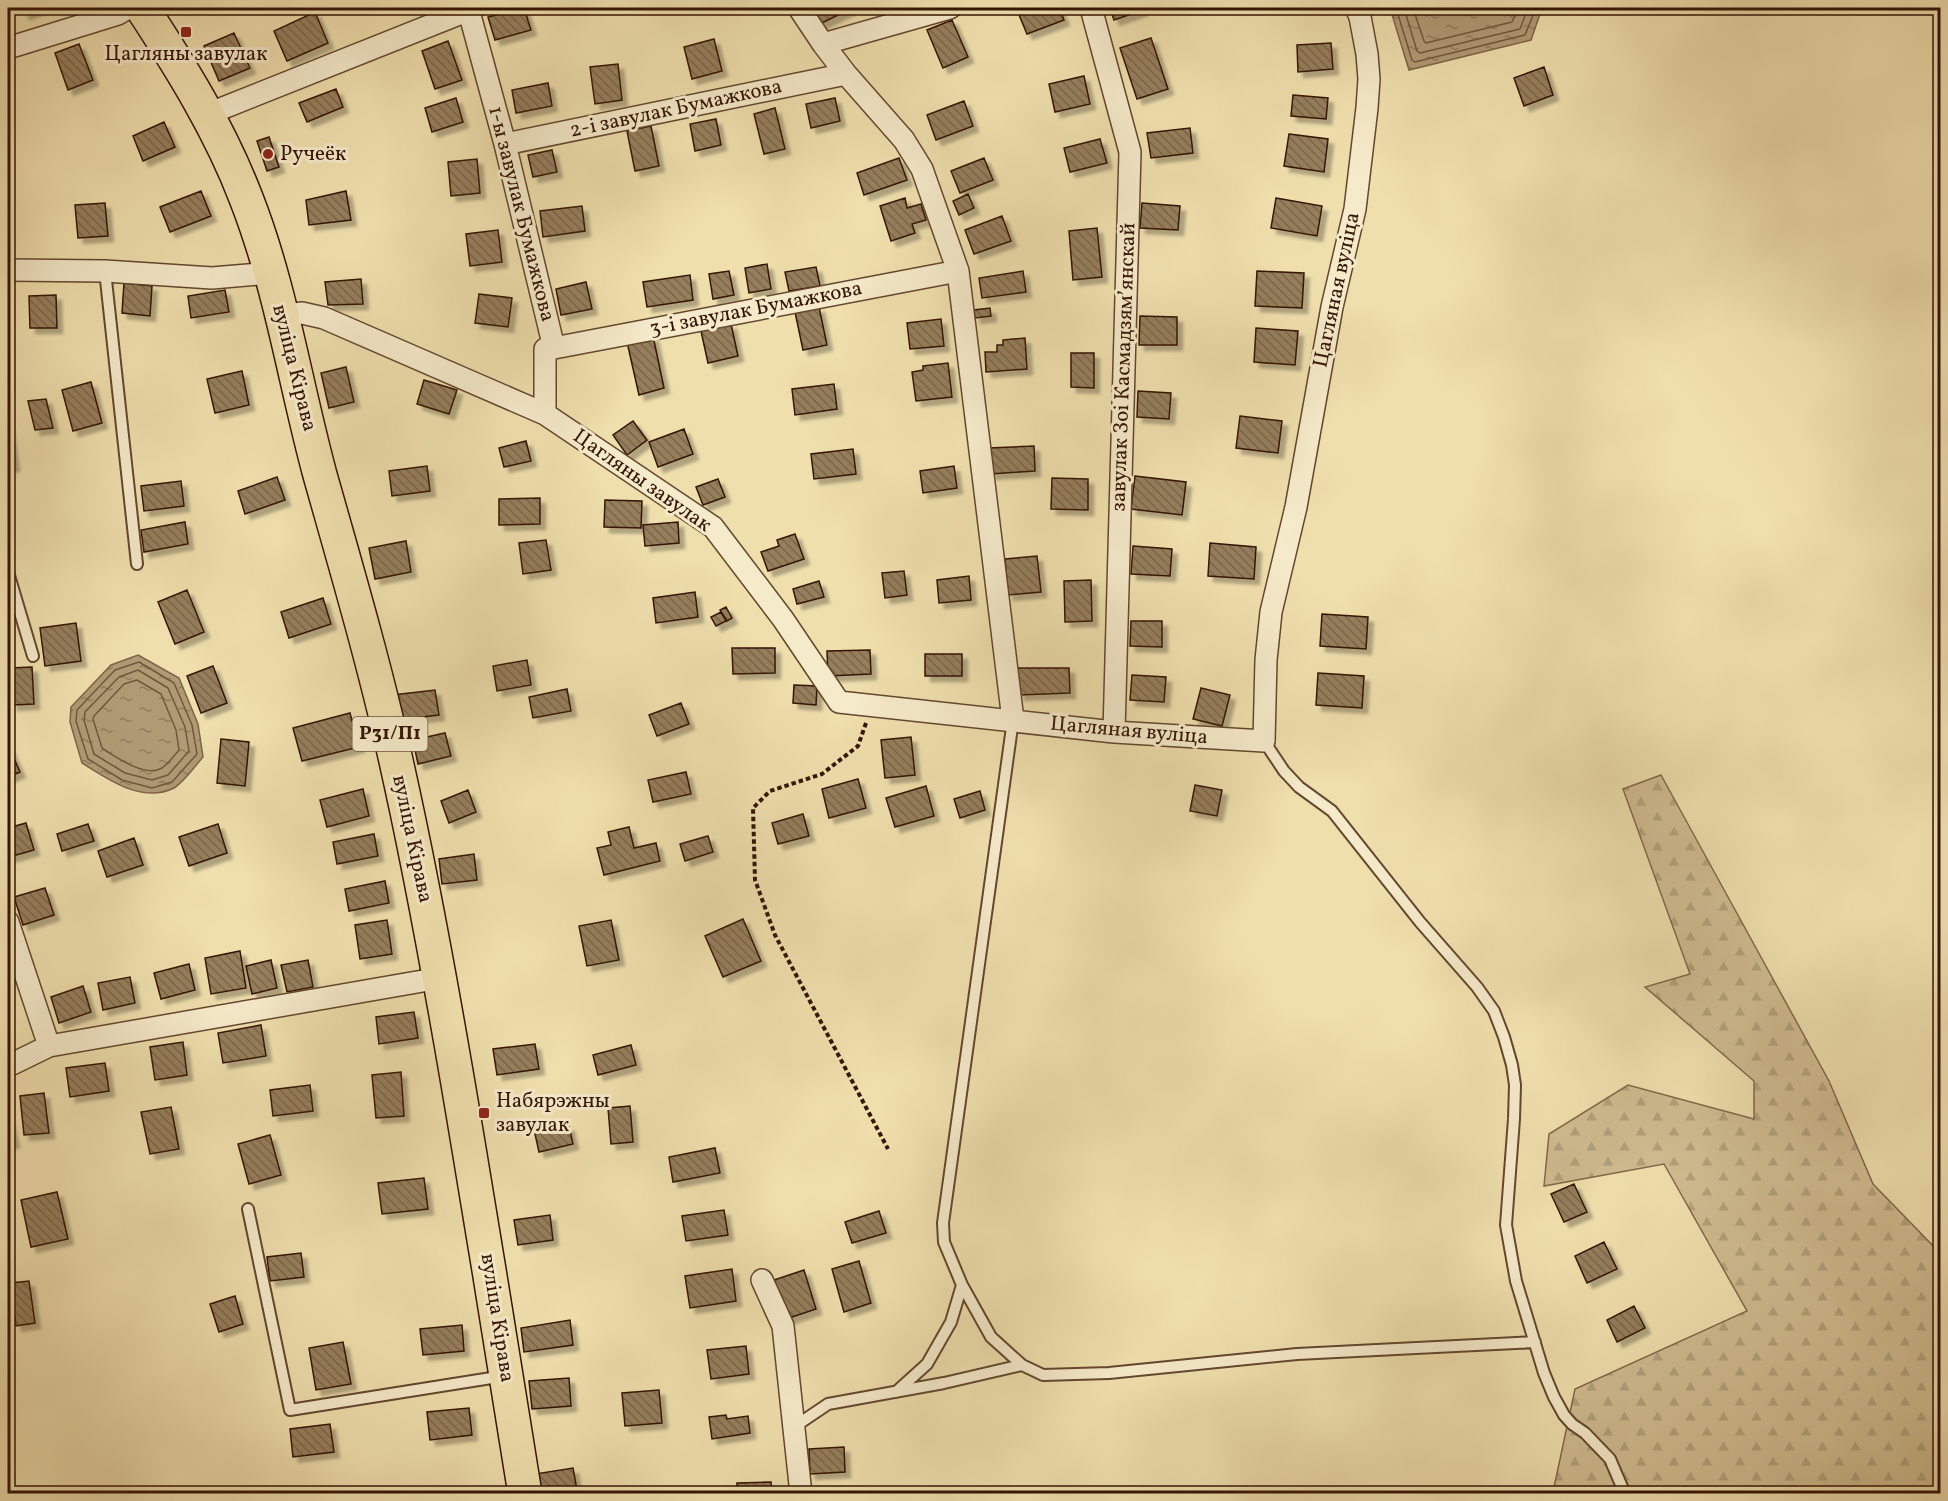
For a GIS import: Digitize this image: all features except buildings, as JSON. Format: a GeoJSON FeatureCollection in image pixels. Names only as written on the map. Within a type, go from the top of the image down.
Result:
{"type":"FeatureCollection","features":[{"type":"Feature","properties":{"kind":"main road","name":"вуліца Кірава"},"geometry":{"type":"LineString","coordinates":[[142,8],[208,114],[247,200],[270,273],[318,466],[375,673],[394,751],[440,978],[525,1494]]}},
{"type":"Feature","properties":{"kind":"street"},"geometry":{"type":"LineString","coordinates":[[8,48],[118,14],[128,8]]}},
{"type":"Feature","properties":{"kind":"street","name":"1-ы завулак Бумажкова"},"geometry":{"type":"LineString","coordinates":[[208,114],[470,8],[554,348],[545,349],[545,414]]}},
{"type":"Feature","properties":{"kind":"street"},"geometry":{"type":"LineString","coordinates":[[799,8],[846,74],[904,140],[922,170],[958,271],[1013,720]]}},
{"type":"Feature","properties":{"kind":"street"},"geometry":{"type":"LineString","coordinates":[[823,44],[950,8]]}},
{"type":"Feature","properties":{"kind":"street","name":"завулак Зоі Касмадзямʼянскай"},"geometry":{"type":"LineString","coordinates":[[1091,8],[1130,152],[1114,732]]}},
{"type":"Feature","properties":{"kind":"street","name":"Цагляная вуліца"},"geometry":{"type":"LineString","coordinates":[[1013,720],[1114,732],[1264,741],[1266,660],[1271,612],[1296,507],[1332,307],[1354,209],[1365,131],[1369,78],[1362,26],[1356,8]]}},
{"type":"Feature","properties":{"kind":"street","name":"2-і завулак Бумажкова"},"geometry":{"type":"LineString","coordinates":[[505,144],[846,74]]}},
{"type":"Feature","properties":{"kind":"street"},"geometry":{"type":"LineString","coordinates":[[8,270],[105,271],[212,278],[270,273]]}},
{"type":"Feature","properties":{"kind":"street","name":"3-і завулак Бумажкова"},"geometry":{"type":"LineString","coordinates":[[554,348],[958,271]]}},
{"type":"Feature","properties":{"kind":"street","name":"Цагляны завулак"},"geometry":{"type":"LineString","coordinates":[[281,316],[302,314],[324,318],[545,414],[713,527],[783,619],[839,702],[1013,720]]}},
{"type":"Feature","properties":{"kind":"street"},"geometry":{"type":"LineString","coordinates":[[8,922],[49,1046]]}},
{"type":"Feature","properties":{"kind":"street"},"geometry":{"type":"LineString","coordinates":[[8,1066],[49,1046],[440,978]]}},
{"type":"Feature","properties":{"kind":"street"},"geometry":{"type":"LineString","coordinates":[[762,1280],[783,1326],[801,1494]]}},
{"type":"Feature","properties":{"kind":"lane"},"geometry":{"type":"LineString","coordinates":[[105,271],[137,564]]}},
{"type":"Feature","properties":{"kind":"lane"},"geometry":{"type":"LineString","coordinates":[[8,572],[33,656]]}},
{"type":"Feature","properties":{"kind":"lane"},"geometry":{"type":"LineString","coordinates":[[1013,720],[943,1223],[944,1242],[962,1285],[991,1337],[1022,1365],[1043,1375],[1109,1373],[1297,1354],[1535,1342]]}},
{"type":"Feature","properties":{"kind":"lane"},"geometry":{"type":"LineString","coordinates":[[1264,741],[1284,771],[1299,787],[1332,811],[1409,909],[1478,987],[1494,1011],[1504,1036],[1515,1085],[1506,1225],[1516,1281],[1544,1373],[1564,1415],[1585,1433],[1610,1460],[1624,1494]]}},
{"type":"Feature","properties":{"kind":"lane"},"geometry":{"type":"LineString","coordinates":[[248,1209],[290,1410],[507,1376]]}},
{"type":"Feature","properties":{"kind":"lane"},"geometry":{"type":"LineString","coordinates":[[896,1392],[927,1364],[951,1322],[962,1285]]}},
{"type":"Feature","properties":{"kind":"lane"},"geometry":{"type":"LineString","coordinates":[[794,1426],[828,1404],[944,1383],[1022,1365]]}},
{"type":"Feature","properties":{"kind":"path"},"geometry":{"type":"LineString","coordinates":[[870,705],[858,746],[822,774],[770,791],[753,808],[755,880],[775,935],[888,1149]]}},
{"type":"Feature","properties":{"kind":"green space"},"geometry":{"type":"Polygon","coordinates":[[[1661,775],[1829,1081],[1873,1184],[1940,1253],[1940,1493],[1553,1492],[1575,1389],[1747,1311],[1664,1164],[1544,1186],[1549,1134],[1628,1085],[1754,1119],[1754,1081],[1645,987],[1690,974],[1623,789],[1661,775]]]}},
{"type":"Feature","properties":{"kind":"water"},"geometry":{"type":"Polygon","coordinates":[[[1390,8],[1542,8],[1531,40],[1409,70],[1390,8]]]}},
{"type":"Feature","properties":{"kind":"water"},"geometry":{"type":"Polygon","coordinates":[[[138,655],[179,678],[198,724],[203,757],[178,786],[162,792],[150,793],[126,788],[82,763],[70,722],[71,707],[111,665],[138,655]]]}},
{"type":"Feature","properties":{"kind":"place","name":"Цагляны завулак"},"geometry":{"type":"Point","coordinates":[186,32]}},
{"type":"Feature","properties":{"kind":"place","name":"Ручеёк"},"geometry":{"type":"Point","coordinates":[268,154]}},
{"type":"Feature","properties":{"kind":"place","name":"Набярэжны завулак"},"geometry":{"type":"Point","coordinates":[484,1113]}}]}
